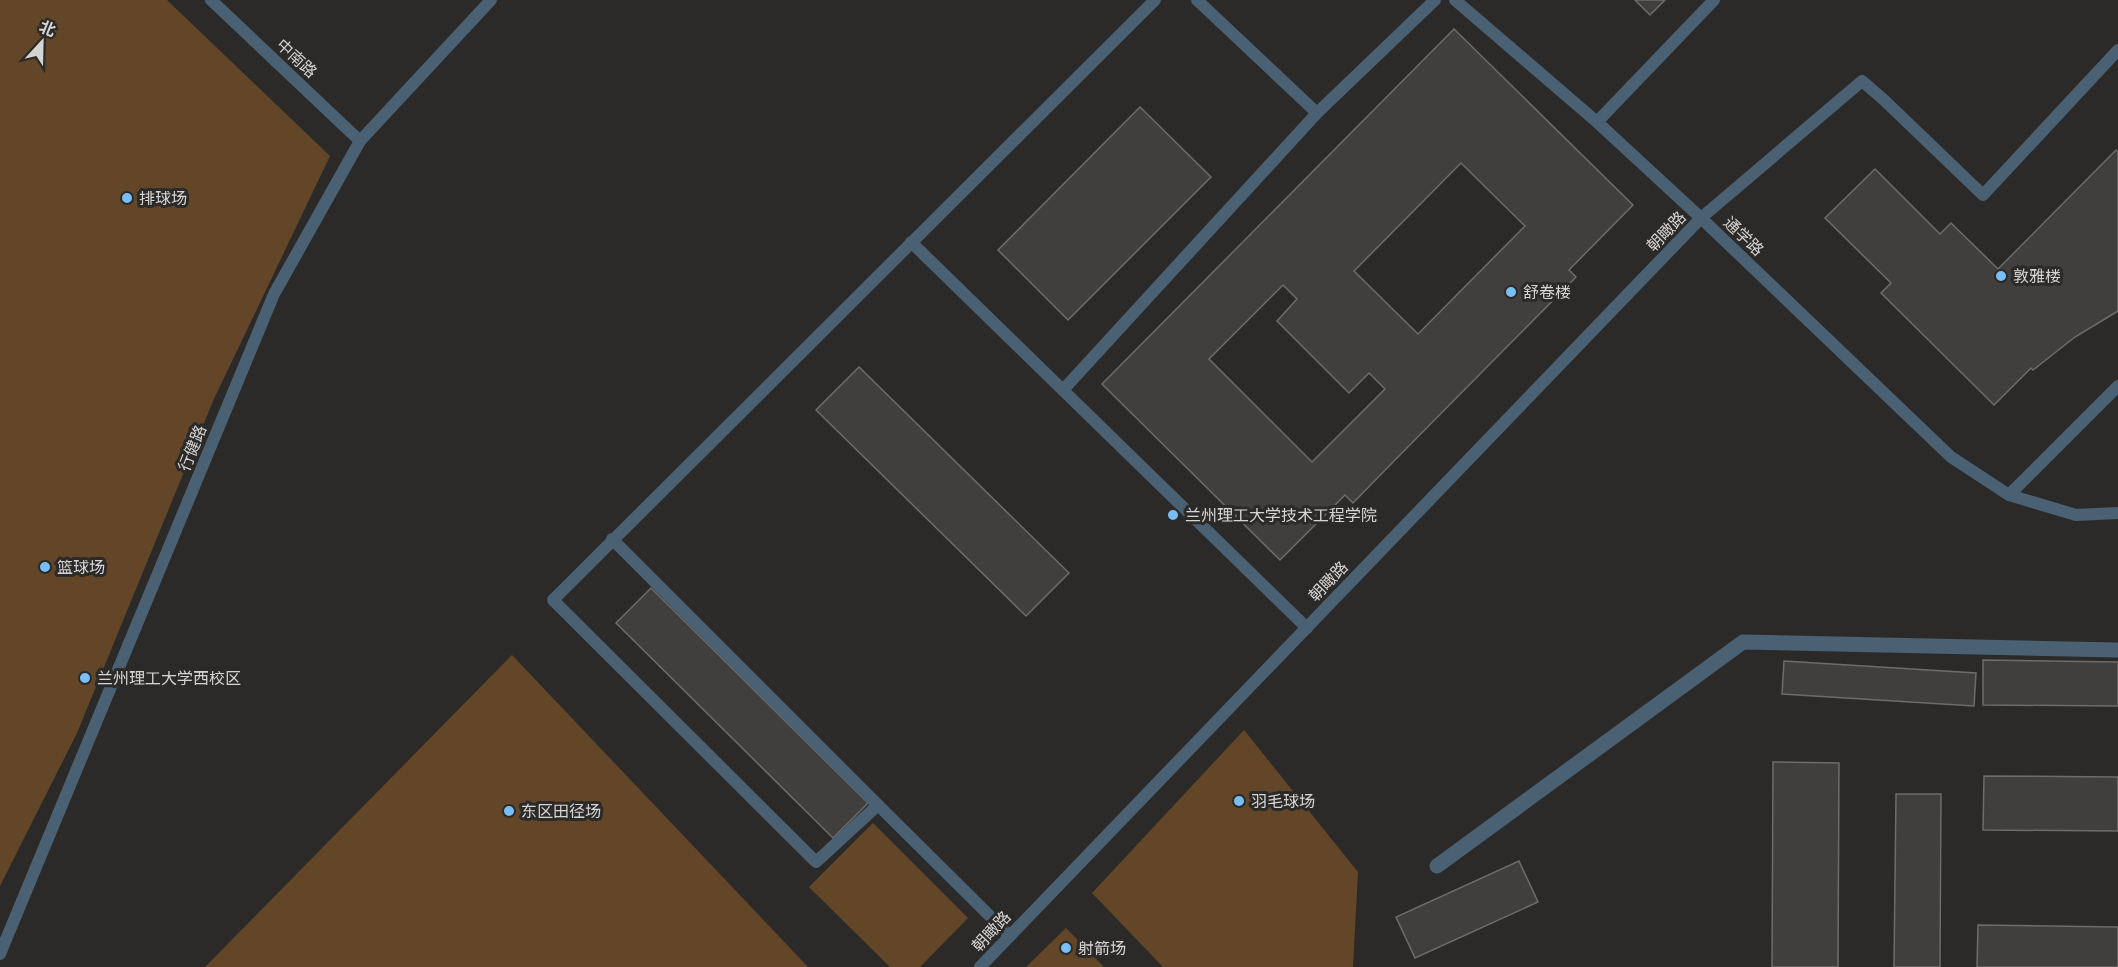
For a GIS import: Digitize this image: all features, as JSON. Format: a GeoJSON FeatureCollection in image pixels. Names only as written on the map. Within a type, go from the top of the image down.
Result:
{"type":"FeatureCollection","features":[{"type":"Feature","properties":{"kind":"street"},"geometry":{"type":"LineString","coordinates":[[1437,866],[1743,642],[2118,650]]}},
{"type":"Feature","properties":{"kind":"lane","name":"中南路"},"geometry":{"type":"LineString","coordinates":[[211,0],[360,141]]}},
{"type":"Feature","properties":{"kind":"lane","name":"行健路"},"geometry":{"type":"LineString","coordinates":[[0,954],[274,294],[360,141],[491,0]]}},
{"type":"Feature","properties":{"kind":"lane"},"geometry":{"type":"LineString","coordinates":[[878,805],[816,862],[553,600],[1155,0]]}},
{"type":"Feature","properties":{"kind":"lane"},"geometry":{"type":"LineString","coordinates":[[1197,0],[1317,113]]}},
{"type":"Feature","properties":{"kind":"lane"},"geometry":{"type":"LineString","coordinates":[[1063,390],[1317,113],[1435,0]]}},
{"type":"Feature","properties":{"kind":"lane","name":"通学路"},"geometry":{"type":"LineString","coordinates":[[1455,0],[1597,122],[1951,457],[2009,495],[2076,514],[2118,513]]}},
{"type":"Feature","properties":{"kind":"lane"},"geometry":{"type":"LineString","coordinates":[[1597,122],[1714,0]]}},
{"type":"Feature","properties":{"kind":"lane","name":"朝瞰路"},"geometry":{"type":"LineString","coordinates":[[980,967],[1701,218],[1862,81],[1983,195],[2118,50]]}},
{"type":"Feature","properties":{"kind":"lane"},"geometry":{"type":"LineString","coordinates":[[911,242],[1307,628]]}},
{"type":"Feature","properties":{"kind":"lane"},"geometry":{"type":"LineString","coordinates":[[2009,495],[2118,386]]}},
{"type":"Feature","properties":{"kind":"lane"},"geometry":{"type":"LineString","coordinates":[[612,539],[1009,935]]}},
{"type":"Feature","properties":{"kind":"shaded area","name":"兰州理工大学西校区"},"geometry":{"type":"Polygon","coordinates":[[[0,0],[167,0],[330,156],[213,401],[77,733],[0,886],[0,0]]]}},
{"type":"Feature","properties":{"kind":"shaded area","name":"东区田径场"},"geometry":{"type":"Polygon","coordinates":[[[512,655],[808,967],[205,967],[512,655]]]}},
{"type":"Feature","properties":{"kind":"shaded area","name":"羽毛球场"},"geometry":{"type":"Polygon","coordinates":[[[1244,730],[1358,872],[1353,967],[1163,967],[1092,893],[1244,730]]]}},
{"type":"Feature","properties":{"kind":"shaded area"},"geometry":{"type":"Polygon","coordinates":[[[873,823],[968,918],[920,967],[890,967],[809,887],[873,823]]]}},
{"type":"Feature","properties":{"kind":"shaded area","name":"射箭场"},"geometry":{"type":"Polygon","coordinates":[[[1066,928],[1104,967],[1026,967],[1066,928]]]}},
{"type":"Feature","properties":{"kind":"building"},"geometry":{"type":"Polygon","coordinates":[[[1635,0],[1665,0],[1650,15],[1635,0]]]}},
{"type":"Feature","properties":{"kind":"building","name":"舒卷楼"},"geometry":{"type":"Polygon","coordinates":[[[1454,29],[1633,205],[1569,270],[1576,277],[1353,503],[1345,495],[1280,560],[1102,384],[1454,29]],[[1461,163],[1354,271],[1418,334],[1525,226],[1461,163]],[[1283,285],[1209,359],[1312,462],[1385,389],[1369,373],[1349,393],[1277,321],[1297,299],[1283,285]]]}},
{"type":"Feature","properties":{"kind":"building"},"geometry":{"type":"Polygon","coordinates":[[[1140,107],[1211,177],[1068,320],[998,250],[1140,107]]]}},
{"type":"Feature","properties":{"kind":"building","name":"敦雅楼"},"geometry":{"type":"Polygon","coordinates":[[[2116,150],[2118,152],[2118,311],[2075,337],[2033,370],[2031,368],[1994,405],[1881,293],[1891,283],[1825,218],[1875,169],[1940,234],[1951,223],[1998,269],[2116,150]]]}},
{"type":"Feature","properties":{"kind":"building"},"geometry":{"type":"Polygon","coordinates":[[[859,367],[1069,573],[1026,616],[816,410],[859,367]]]}},
{"type":"Feature","properties":{"kind":"building"},"geometry":{"type":"Polygon","coordinates":[[[651,588],[868,803],[833,838],[616,623],[651,588]]]}},
{"type":"Feature","properties":{"kind":"building"},"geometry":{"type":"Polygon","coordinates":[[[1983,660],[2118,662],[2118,706],[1983,705],[1983,660]]]}},
{"type":"Feature","properties":{"kind":"building"},"geometry":{"type":"Polygon","coordinates":[[[1784,661],[1976,673],[1974,706],[1782,694],[1784,661]]]}},
{"type":"Feature","properties":{"kind":"building"},"geometry":{"type":"Polygon","coordinates":[[[1773,762],[1839,763],[1838,967],[1772,967],[1773,762]]]}},
{"type":"Feature","properties":{"kind":"building"},"geometry":{"type":"Polygon","coordinates":[[[1984,776],[2118,777],[2118,831],[1983,830],[1984,776]]]}},
{"type":"Feature","properties":{"kind":"building"},"geometry":{"type":"Polygon","coordinates":[[[1896,794],[1941,794],[1940,967],[1894,967],[1896,794]]]}},
{"type":"Feature","properties":{"kind":"building"},"geometry":{"type":"Polygon","coordinates":[[[1519,861],[1538,902],[1415,958],[1396,917],[1519,861]]]}},
{"type":"Feature","properties":{"kind":"building"},"geometry":{"type":"Polygon","coordinates":[[[1978,925],[2118,927],[2118,967],[1977,967],[1978,925]]]}},
{"type":"Feature","properties":{"kind":"place","name":"排球场"},"geometry":{"type":"Point","coordinates":[127,198]}},
{"type":"Feature","properties":{"kind":"place","name":"敦雅楼"},"geometry":{"type":"Point","coordinates":[2001,276]}},
{"type":"Feature","properties":{"kind":"place","name":"舒卷楼"},"geometry":{"type":"Point","coordinates":[1511,292]}},
{"type":"Feature","properties":{"kind":"place","name":"兰州理工大学技术工程学院"},"geometry":{"type":"Point","coordinates":[1173,515]}},
{"type":"Feature","properties":{"kind":"place","name":"篮球场"},"geometry":{"type":"Point","coordinates":[45,567]}},
{"type":"Feature","properties":{"kind":"place","name":"兰州理工大学西校区"},"geometry":{"type":"Point","coordinates":[85,678]}},
{"type":"Feature","properties":{"kind":"place","name":"羽毛球场"},"geometry":{"type":"Point","coordinates":[1239,801]}},
{"type":"Feature","properties":{"kind":"place","name":"东区田径场"},"geometry":{"type":"Point","coordinates":[509,811]}},
{"type":"Feature","properties":{"kind":"place","name":"射箭场"},"geometry":{"type":"Point","coordinates":[1066,948]}}]}
